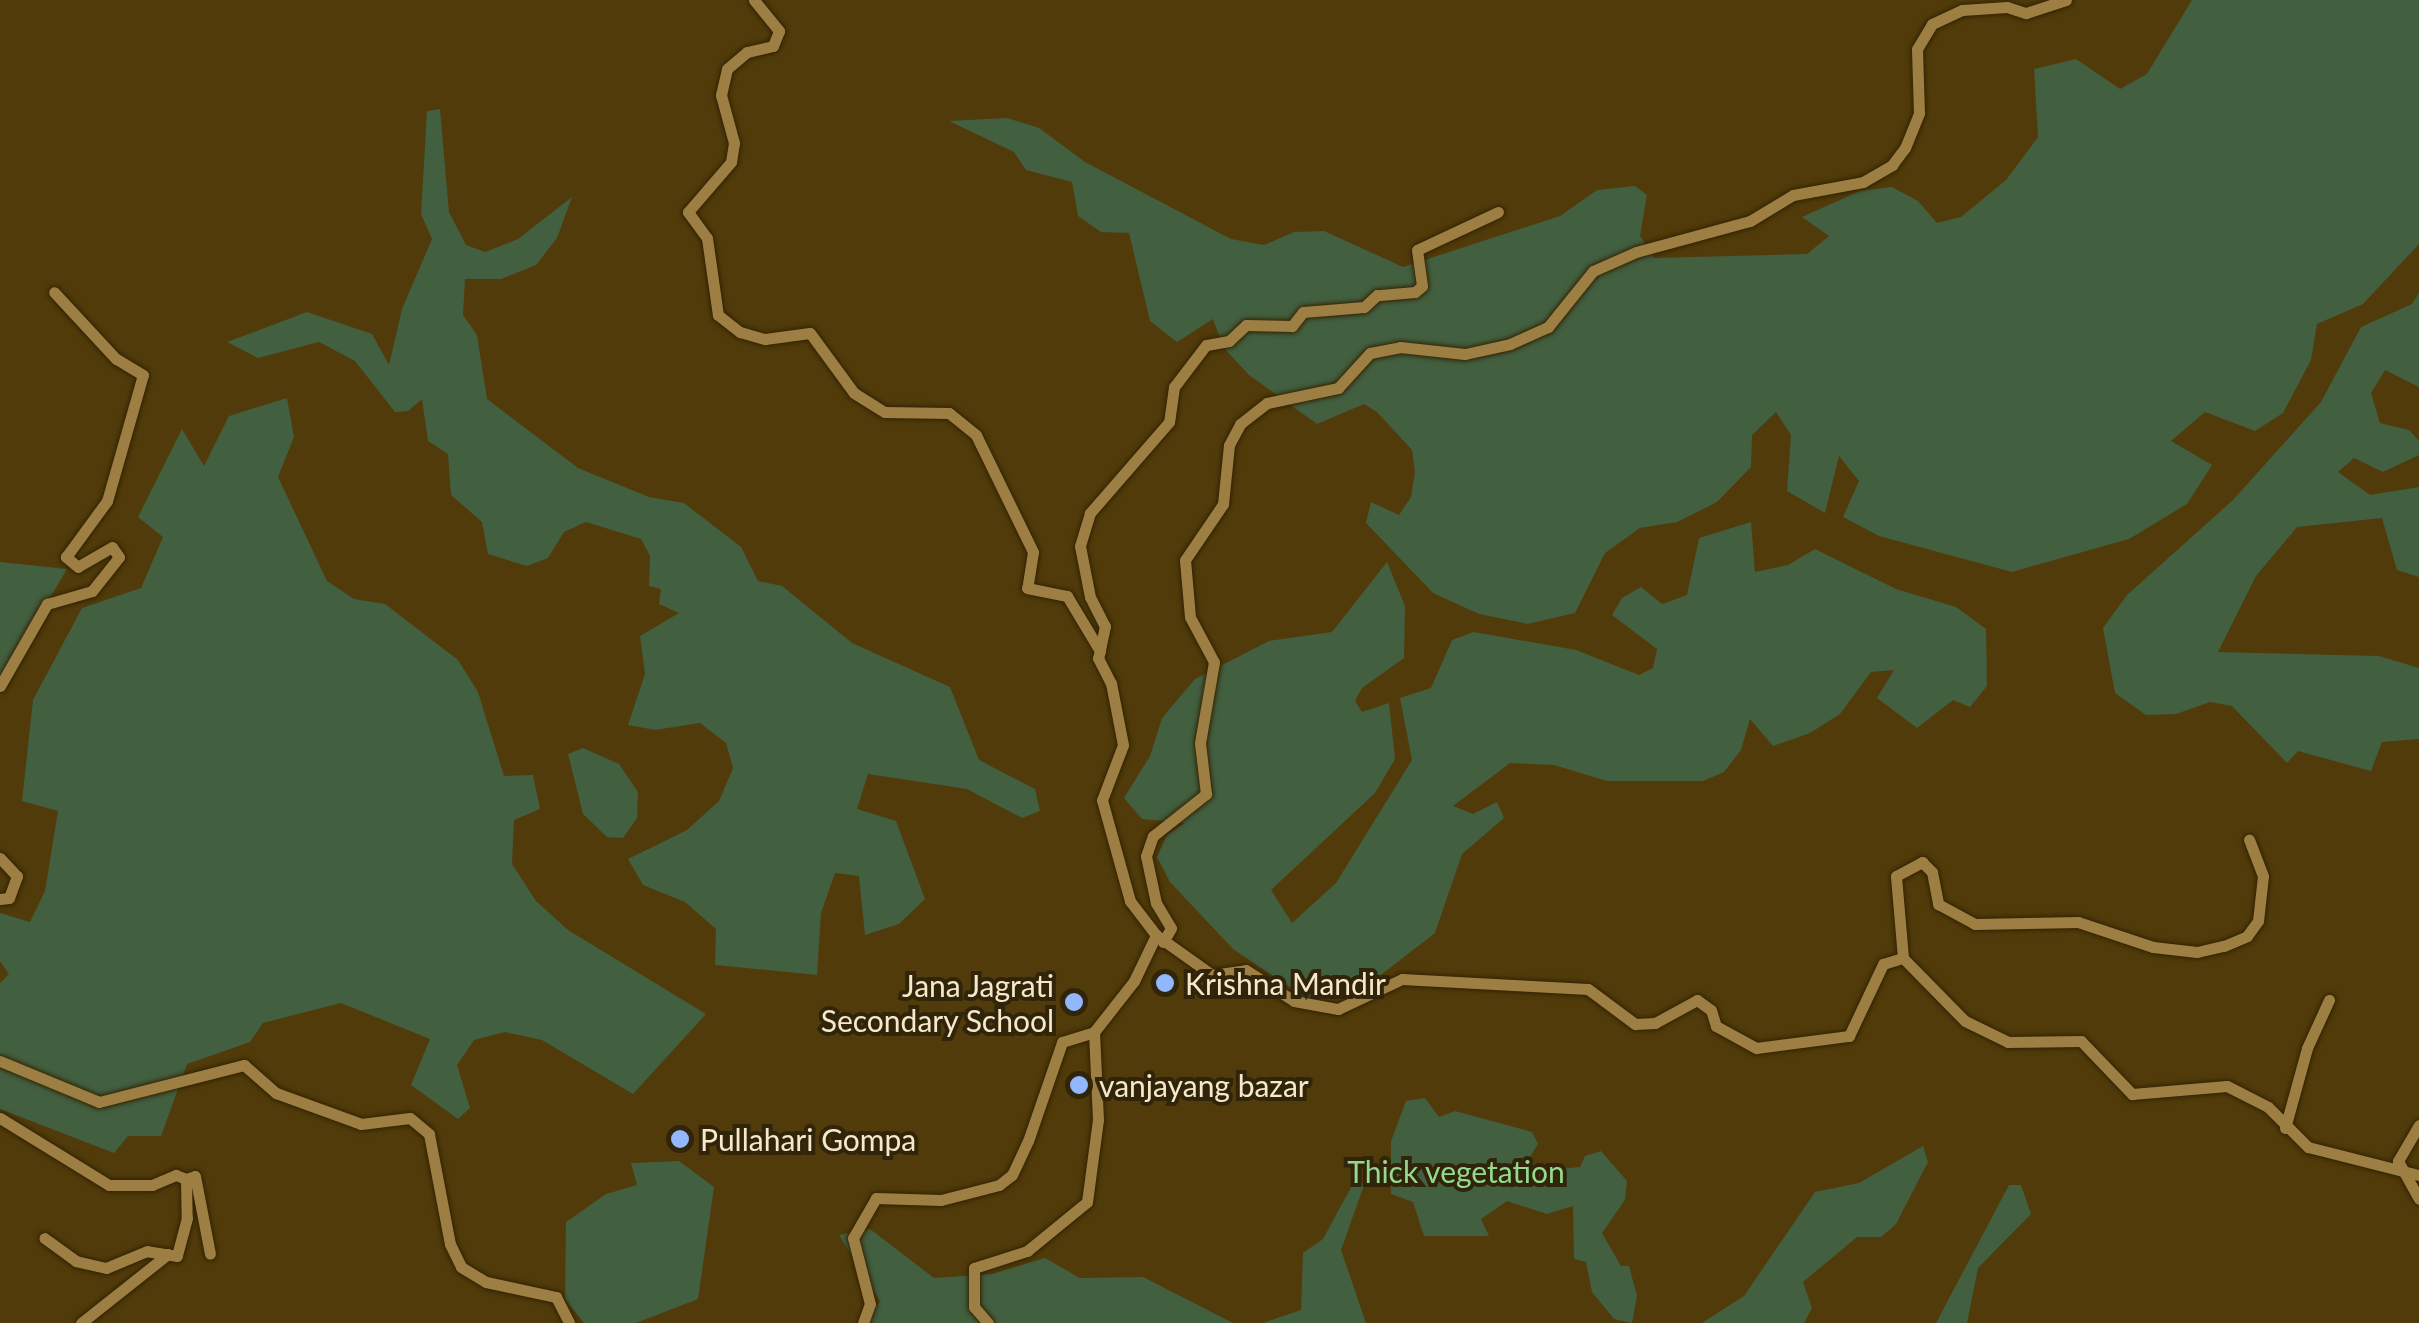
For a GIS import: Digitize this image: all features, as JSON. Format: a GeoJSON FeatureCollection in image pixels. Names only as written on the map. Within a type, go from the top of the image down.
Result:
{"type":"FeatureCollection","features":[{"type":"Feature","properties":{"kind":"street"},"geometry":{"type":"LineString","coordinates":[[754,0],[779,31],[774,46],[747,52],[727,69],[721,94],[734,144],[731,162],[688,212],[708,238],[718,315],[740,332],[765,339],[810,333],[854,393],[885,412],[949,413],[976,435],[1032,552],[1027,588],[1067,596],[1100,651],[1123,746],[1102,800],[1130,900],[1163,941],[1212,975],[1246,970],[1294,1001],[1338,1009],[1402,980],[1588,989],[1635,1024],[1655,1023],[1697,1000],[1712,1010],[1716,1026],[1756,1048],[1850,1036],[1883,964],[1902,958]]}},
{"type":"Feature","properties":{"kind":"street"},"geometry":{"type":"LineString","coordinates":[[863,1323],[870,1304],[853,1238],[876,1198],[941,1200],[999,1185],[1028,1142],[1062,1042],[1094,1032],[1171,928],[1156,903],[1146,856],[1153,836],[1206,794],[1200,743],[1214,662],[1190,616],[1185,560],[1223,504],[1229,444],[1240,424],[1268,404],[1338,388],[1370,353],[1400,347],[1465,354],[1510,344],[1548,328],[1594,271],[1636,252],[1750,221],[1793,194],[1864,182],[1892,165],[1904,148],[1919,113],[1917,49],[1932,24],[1962,10],[2007,7],[2026,13],[2066,0]]}},
{"type":"Feature","properties":{"kind":"street"},"geometry":{"type":"LineString","coordinates":[[1100,651],[1104,626],[1090,597],[1080,546],[1090,513],[1168,422],[1174,386],[1192,356],[1228,341],[1246,324],[1292,326],[1303,312],[1364,307],[1377,295],[1415,292],[1422,286],[1417,250],[1498,212]]}},
{"type":"Feature","properties":{"kind":"street"},"geometry":{"type":"LineString","coordinates":[[0,686],[47,604],[92,591],[119,557],[112,547],[78,567],[66,556],[107,501],[143,376],[116,359],[54,292]]}},
{"type":"Feature","properties":{"kind":"street"},"geometry":{"type":"LineString","coordinates":[[2249,840],[2262,876],[2258,921],[2247,936],[2224,946],[2197,952],[2153,948],[2078,922],[1975,924],[1938,904],[1932,872],[1922,862],[1896,876],[1902,958],[1965,1021],[2008,1042],[2082,1041],[2132,1094],[2227,1086],[2268,1107],[2308,1148],[2419,1175]]}},
{"type":"Feature","properties":{"kind":"street"},"geometry":{"type":"LineString","coordinates":[[0,858],[17,876],[10,898],[0,900]]}},
{"type":"Feature","properties":{"kind":"street"},"geometry":{"type":"LineString","coordinates":[[2285,1128],[2307,1048],[2330,1000]]}},
{"type":"Feature","properties":{"kind":"street"},"geometry":{"type":"LineString","coordinates":[[988,1323],[974,1307],[974,1268],[1027,1250],[1087,1202],[1098,1120],[1094,1032]]}},
{"type":"Feature","properties":{"kind":"street"},"geometry":{"type":"LineString","coordinates":[[0,1061],[98,1102],[244,1065],[276,1093],[360,1124],[410,1118],[429,1134],[450,1244],[462,1267],[486,1282],[556,1297],[568,1323]]}},
{"type":"Feature","properties":{"kind":"street"},"geometry":{"type":"LineString","coordinates":[[0,1118],[110,1185],[152,1185],[176,1174],[186,1179]]}},
{"type":"Feature","properties":{"kind":"street"},"geometry":{"type":"LineString","coordinates":[[2419,1124],[2398,1161],[2419,1199]]}},
{"type":"Feature","properties":{"kind":"street"},"geometry":{"type":"LineString","coordinates":[[44,1238],[76,1261],[106,1268],[148,1252],[177,1256],[186,1228],[189,1173],[196,1176],[210,1254]]}},
{"type":"Feature","properties":{"kind":"street"},"geometry":{"type":"LineString","coordinates":[[81,1323],[168,1254]]}},
{"type":"Feature","properties":{"kind":"green space"},"geometry":{"type":"Polygon","coordinates":[[[2192,0],[2419,0],[2419,244],[2363,304],[2317,324],[2311,360],[2283,413],[2255,431],[2205,412],[2171,441],[2212,465],[2187,504],[2129,539],[2012,572],[1879,536],[1843,517],[1859,481],[1839,456],[1825,513],[1787,491],[1791,435],[1776,412],[1752,435],[1751,467],[1717,502],[1677,522],[1640,528],[1605,553],[1575,613],[1528,624],[1479,614],[1433,593],[1366,523],[1371,502],[1399,515],[1411,497],[1415,472],[1412,450],[1377,412],[1364,404],[1317,424],[1249,375],[1223,347],[1213,319],[1177,342],[1150,321],[1129,233],[1101,232],[1078,216],[1072,182],[1026,170],[1014,152],[949,121],[1007,118],[1039,128],[1085,162],[1231,239],[1264,245],[1294,232],[1324,231],[1403,267],[1560,216],[1597,190],[1635,186],[1647,195],[1640,236],[1654,258],[1807,254],[1829,236],[1802,217],[1860,191],[1892,187],[1918,201],[1937,223],[1961,217],[2006,180],[2038,137],[2034,69],[2076,59],[2120,89],[2147,74],[2192,0]]]}},
{"type":"Feature","properties":{"kind":"green space"},"geometry":{"type":"Polygon","coordinates":[[[440,109],[449,212],[466,245],[485,252],[518,239],[572,197],[557,238],[536,265],[501,279],[465,279],[463,315],[477,335],[487,399],[578,468],[649,497],[684,503],[741,547],[758,581],[782,586],[852,643],[950,687],[979,760],[1035,789],[1040,811],[1022,818],[967,789],[868,774],[857,809],[896,821],[925,899],[899,924],[865,935],[859,876],[835,873],[821,913],[817,975],[715,965],[716,929],[685,902],[643,885],[628,859],[687,830],[719,801],[733,768],[726,743],[700,723],[655,730],[628,725],[645,674],[640,636],[679,613],[659,604],[661,589],[649,586],[650,556],[641,539],[586,522],[564,532],[548,558],[527,566],[488,554],[482,522],[451,495],[448,454],[428,441],[422,399],[408,411],[395,412],[355,361],[319,342],[258,358],[227,342],[307,312],[372,334],[389,365],[402,309],[432,239],[421,214],[427,111],[440,109]]]}},
{"type":"Feature","properties":{"kind":"green space"},"geometry":{"type":"Polygon","coordinates":[[[2419,293],[2419,387],[2385,370],[2371,393],[2380,423],[2409,430],[2419,441],[2419,455],[2383,472],[2354,458],[2338,472],[2370,495],[2419,487],[2419,577],[2397,570],[2382,518],[2297,527],[2256,576],[2218,652],[2379,656],[2419,668],[2419,739],[2382,742],[2371,771],[2298,751],[2287,763],[2232,706],[2210,702],[2176,714],[2146,715],[2115,693],[2103,628],[2127,595],[2233,500],[2321,402],[2361,327],[2412,304],[2419,293]]]}},
{"type":"Feature","properties":{"kind":"green space"},"geometry":{"type":"Polygon","coordinates":[[[287,398],[294,437],[278,477],[327,581],[354,599],[385,604],[458,660],[478,692],[504,776],[533,775],[540,809],[514,820],[512,864],[536,901],[568,930],[706,1014],[633,1094],[542,1040],[505,1032],[474,1040],[457,1065],[470,1108],[458,1119],[411,1085],[430,1039],[341,1003],[263,1023],[250,1042],[187,1064],[161,1136],[128,1136],[114,1153],[0,1109],[0,983],[9,974],[0,961],[0,913],[30,922],[45,891],[58,811],[22,801],[33,700],[82,608],[141,588],[163,537],[138,517],[182,429],[204,466],[229,416],[287,398]]]}},
{"type":"Feature","properties":{"kind":"green space"},"geometry":{"type":"Polygon","coordinates":[[[1751,522],[1755,572],[1788,565],[1815,549],[1896,589],[1956,607],[1986,629],[1987,686],[1970,707],[1953,700],[1917,728],[1877,698],[1894,670],[1871,672],[1840,714],[1810,733],[1773,746],[1750,719],[1741,750],[1724,772],[1703,781],[1607,781],[1554,765],[1510,763],[1453,806],[1473,814],[1497,802],[1504,818],[1462,854],[1435,933],[1369,984],[1336,995],[1306,998],[1233,949],[1170,882],[1157,857],[1167,835],[1185,823],[1142,819],[1124,798],[1150,756],[1162,718],[1195,679],[1269,641],[1332,632],[1387,562],[1405,606],[1404,658],[1362,688],[1355,701],[1362,712],[1389,703],[1395,759],[1375,793],[1271,890],[1292,923],[1336,883],[1412,760],[1400,698],[1431,688],[1452,640],[1474,632],[1576,650],[1639,675],[1653,668],[1657,649],[1612,615],[1622,598],[1641,587],[1662,604],[1687,595],[1699,538],[1751,522]]]}},
{"type":"Feature","properties":{"kind":"green space"},"geometry":{"type":"Polygon","coordinates":[[[0,562],[67,569],[0,682],[0,562]]]}},
{"type":"Feature","properties":{"kind":"green space"},"geometry":{"type":"Polygon","coordinates":[[[583,748],[619,764],[638,792],[637,818],[623,838],[607,837],[583,814],[568,754],[583,748]]]}},
{"type":"Feature","properties":{"kind":"green space","name":"Thick vegetation"},"geometry":{"type":"Polygon","coordinates":[[[1425,1098],[1439,1117],[1455,1111],[1532,1132],[1538,1144],[1530,1157],[1538,1171],[1580,1167],[1585,1156],[1601,1151],[1627,1181],[1625,1200],[1602,1233],[1621,1266],[1629,1266],[1637,1296],[1632,1323],[1614,1319],[1592,1292],[1586,1262],[1574,1259],[1573,1206],[1547,1214],[1507,1201],[1481,1219],[1489,1236],[1424,1236],[1413,1202],[1391,1194],[1391,1141],[1406,1101],[1425,1098]]]}},
{"type":"Feature","properties":{"kind":"green space"},"geometry":{"type":"Polygon","coordinates":[[[1923,1146],[1928,1162],[1896,1224],[1881,1237],[1857,1237],[1803,1282],[1812,1308],[1804,1323],[1702,1323],[1744,1296],[1815,1192],[1859,1183],[1923,1146]]]}},
{"type":"Feature","properties":{"kind":"green space"},"geometry":{"type":"Polygon","coordinates":[[[679,1161],[714,1187],[698,1299],[636,1323],[584,1323],[565,1299],[566,1222],[606,1194],[637,1185],[631,1163],[679,1161]]]}},
{"type":"Feature","properties":{"kind":"green space"},"geometry":{"type":"Polygon","coordinates":[[[1356,1178],[1364,1185],[1341,1250],[1366,1323],[1263,1323],[1301,1310],[1303,1253],[1323,1239],[1356,1178]]]}},
{"type":"Feature","properties":{"kind":"green space"},"geometry":{"type":"Polygon","coordinates":[[[2009,1185],[2021,1185],[2031,1214],[1978,1268],[1967,1323],[1936,1323],[2009,1185]]]}},
{"type":"Feature","properties":{"kind":"green space"},"geometry":{"type":"Polygon","coordinates":[[[870,1229],[934,1278],[992,1274],[1045,1258],[1080,1278],[1143,1277],[1233,1323],[865,1323],[880,1301],[839,1235],[870,1229]]]}},
{"type":"Feature","properties":{"kind":"place","name":"Krishna Mandir"},"geometry":{"type":"Point","coordinates":[1165,983]}},
{"type":"Feature","properties":{"kind":"place","name":"Jana Jagrati Secondary School"},"geometry":{"type":"Point","coordinates":[1074,1002]}},
{"type":"Feature","properties":{"kind":"place","name":"vanjayang bazar"},"geometry":{"type":"Point","coordinates":[1079,1085]}},
{"type":"Feature","properties":{"kind":"place","name":"Pullahari Gompa"},"geometry":{"type":"Point","coordinates":[680,1139]}}]}
